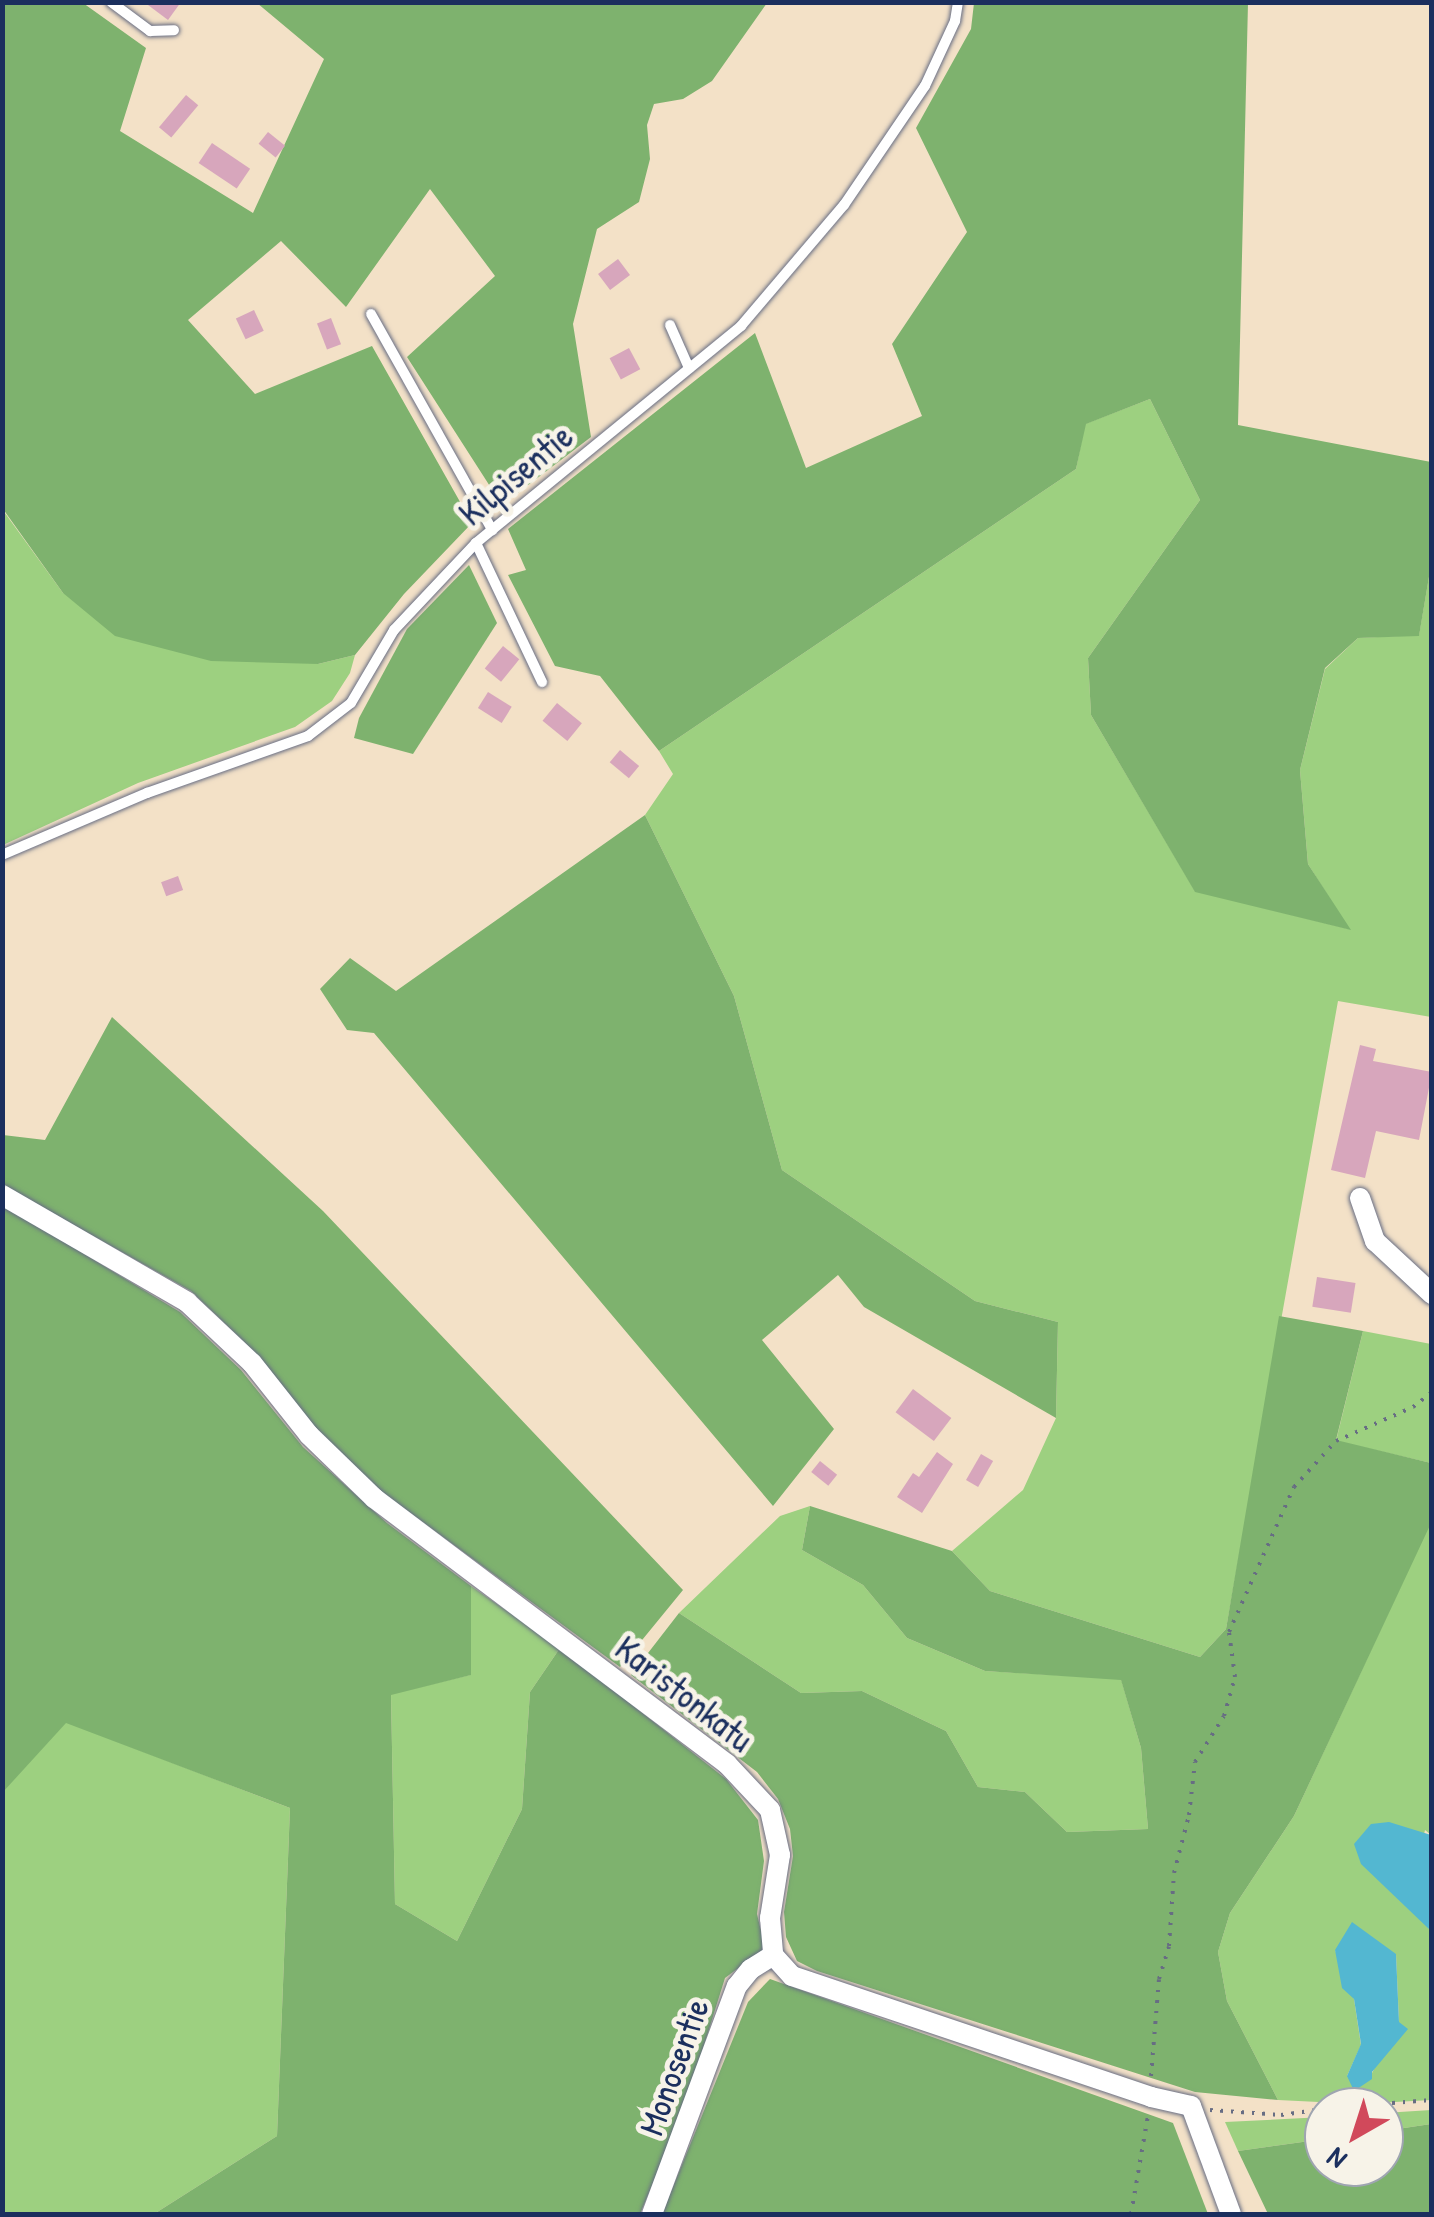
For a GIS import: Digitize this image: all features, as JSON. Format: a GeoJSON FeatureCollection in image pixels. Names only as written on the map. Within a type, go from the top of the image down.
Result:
{"type":"FeatureCollection","features":[{"type":"Feature","properties":{"kind":"street","name":"Karistonkatu"},"geometry":{"type":"LineString","coordinates":[[2,1195],[188,1302],[252,1363],[309,1435],[374,1498],[727,1764],[770,1810],[780,1855],[770,1918],[774,1955]]}},
{"type":"Feature","properties":{"kind":"street"},"geometry":{"type":"LineString","coordinates":[[1360,1198],[1374,1241],[1432,1294]]}},
{"type":"Feature","properties":{"kind":"street"},"geometry":{"type":"LineString","coordinates":[[774,1955],[792,1976],[1191,2106],[1231,2214]]}},
{"type":"Feature","properties":{"kind":"street","name":"Monosentie"},"geometry":{"type":"LineString","coordinates":[[652,2214],[738,1986],[751,1969],[774,1955]]}},
{"type":"Feature","properties":{"kind":"lane"},"geometry":{"type":"LineString","coordinates":[[111,2],[150,31],[174,30]]}},
{"type":"Feature","properties":{"kind":"lane","name":"Kilpisentie"},"geometry":{"type":"LineString","coordinates":[[2,856],[146,793],[308,736],[351,704],[394,630],[476,543],[741,326],[844,205],[925,86],[955,20],[958,2]]}},
{"type":"Feature","properties":{"kind":"lane"},"geometry":{"type":"LineString","coordinates":[[371,314],[492,530]]}},
{"type":"Feature","properties":{"kind":"lane"},"geometry":{"type":"LineString","coordinates":[[670,325],[689,368]]}},
{"type":"Feature","properties":{"kind":"lane"},"geometry":{"type":"LineString","coordinates":[[476,543],[542,682]]}},
{"type":"Feature","properties":{"kind":"path"},"geometry":{"type":"LineString","coordinates":[[1131,2214],[1151,2096],[1158,1979],[1168,1946],[1174,1873],[1189,1815],[1194,1762],[1224,1716],[1235,1676],[1230,1632],[1294,1487],[1336,1441],[1413,1407],[1432,1392]]}},
{"type":"Feature","properties":{"kind":"path"},"geometry":{"type":"LineString","coordinates":[[1404,2102],[1432,2100]]}},
{"type":"Feature","properties":{"kind":"path"},"geometry":{"type":"LineString","coordinates":[[1191,2106],[1282,2115],[1304,2112]]}},
{"type":"Feature","properties":{"kind":"green space"},"geometry":{"type":"Polygon","coordinates":[[[2,3],[83,3],[146,48],[120,131],[253,213],[324,59],[257,3],[767,3],[712,81],[683,99],[654,104],[647,125],[650,159],[639,202],[597,229],[573,324],[591,437],[502,505],[407,357],[495,276],[430,189],[346,307],[281,241],[188,320],[255,394],[372,346],[472,523],[404,594],[355,655],[318,664],[211,661],[115,636],[63,593],[3,509],[2,3]]]}},
{"type":"Feature","properties":{"kind":"green space"},"geometry":{"type":"Polygon","coordinates":[[[974,3],[1248,3],[1238,425],[1431,462],[1431,565],[1419,636],[1358,638],[1325,668],[1300,770],[1308,864],[1351,930],[1195,892],[1091,715],[1088,658],[1200,500],[1150,399],[1086,424],[1076,469],[659,751],[600,676],[555,666],[508,575],[526,570],[508,529],[755,333],[806,468],[922,416],[892,344],[967,232],[916,128],[971,29],[974,3]]]}},
{"type":"Feature","properties":{"kind":"green space"},"geometry":{"type":"Polygon","coordinates":[[[1150,399],[1200,500],[1088,658],[1091,715],[1195,891],[1349,929],[1308,864],[1300,770],[1325,669],[1358,638],[1419,635],[1431,565],[1431,1017],[1338,1001],[1226,1629],[1200,1657],[990,1591],[952,1551],[1023,1490],[1056,1418],[1058,1322],[975,1301],[782,1170],[734,996],[645,815],[673,774],[659,751],[1076,469],[1085,424],[1150,399]]]}},
{"type":"Feature","properties":{"kind":"green space"},"geometry":{"type":"Polygon","coordinates":[[[2,509],[63,593],[318,664],[355,655],[350,673],[332,701],[295,727],[138,783],[3,845],[2,509]]]}},
{"type":"Feature","properties":{"kind":"green space"},"geometry":{"type":"Polygon","coordinates":[[[469,565],[497,623],[413,754],[354,738],[359,718],[407,629],[469,565]]]}},
{"type":"Feature","properties":{"kind":"green space"},"geometry":{"type":"Polygon","coordinates":[[[645,815],[734,996],[782,1170],[975,1301],[1058,1322],[1056,1418],[864,1307],[838,1275],[762,1340],[834,1429],[773,1506],[374,1033],[347,1030],[320,989],[350,958],[396,991],[645,815]]]}},
{"type":"Feature","properties":{"kind":"green space"},"geometry":{"type":"Polygon","coordinates":[[[112,1017],[323,1211],[683,1590],[620,1667],[371,1484],[312,1427],[259,1356],[191,1291],[3,1185],[3,1135],[45,1140],[112,1017]]]}},
{"type":"Feature","properties":{"kind":"green space"},"geometry":{"type":"Polygon","coordinates":[[[3,1205],[180,1312],[241,1370],[303,1447],[387,1523],[471,1586],[471,1675],[391,1695],[395,1904],[457,1941],[522,1809],[530,1692],[560,1648],[726,1779],[758,1820],[764,1861],[757,1914],[765,1948],[725,1978],[685,2106],[640,2214],[154,2214],[277,2136],[290,1808],[66,1723],[3,1792],[3,1205]]]}},
{"type":"Feature","properties":{"kind":"green space"},"geometry":{"type":"Polygon","coordinates":[[[1279,1316],[1363,1331],[1336,1440],[1431,1463],[1432,1521],[1294,1816],[1230,1913],[1218,1952],[1227,2001],[1278,2100],[1195,2092],[817,1971],[797,1961],[786,1937],[784,1912],[793,1856],[790,1829],[778,1799],[757,1772],[631,1675],[679,1613],[801,1693],[862,1691],[946,1731],[978,1787],[1025,1792],[1067,1832],[1148,1829],[1141,1748],[1121,1680],[985,1671],[907,1638],[863,1585],[802,1550],[810,1506],[952,1551],[990,1591],[1200,1657],[1226,1629],[1279,1316]]]}},
{"type":"Feature","properties":{"kind":"green space"},"geometry":{"type":"Polygon","coordinates":[[[1363,1331],[1431,1344],[1431,1463],[1336,1441],[1363,1331]]]}},
{"type":"Feature","properties":{"kind":"green space"},"geometry":{"type":"Polygon","coordinates":[[[810,1506],[802,1550],[863,1585],[907,1638],[985,1671],[1121,1679],[1141,1748],[1148,1829],[1067,1832],[1025,1792],[978,1787],[946,1731],[862,1691],[801,1693],[679,1613],[780,1516],[810,1506]]]}},
{"type":"Feature","properties":{"kind":"green space"},"geometry":{"type":"Polygon","coordinates":[[[1431,1521],[1431,1835],[1425,1830],[1408,1905],[1431,1931],[1431,2100],[1404,2102],[1404,2087],[1304,2087],[1304,2101],[1278,2100],[1227,2001],[1218,1952],[1230,1913],[1294,1816],[1431,1521]],[[1335,1950],[1354,1999],[1361,2045],[1347,2076],[1372,2073],[1399,2022],[1396,1954],[1335,1950]]]}},
{"type":"Feature","properties":{"kind":"green space"},"geometry":{"type":"Polygon","coordinates":[[[471,1586],[560,1648],[530,1692],[522,1809],[457,1941],[395,1904],[391,1694],[470,1675],[471,1586]]]}},
{"type":"Feature","properties":{"kind":"green space"},"geometry":{"type":"Polygon","coordinates":[[[66,1722],[290,1808],[277,2136],[154,2214],[3,2214],[2,1792],[66,1722]]]}},
{"type":"Feature","properties":{"kind":"green space"},"geometry":{"type":"Polygon","coordinates":[[[770,1979],[1173,2123],[1208,2214],[662,2214],[748,2002],[770,1979]]]}},
{"type":"Feature","properties":{"kind":"green space"},"geometry":{"type":"Polygon","coordinates":[[[1431,2110],[1431,2124],[1404,2128],[1404,2112],[1431,2110]]]}},
{"type":"Feature","properties":{"kind":"green space"},"geometry":{"type":"Polygon","coordinates":[[[1304,2118],[1304,2142],[1238,2151],[1225,2122],[1304,2118]]]}},
{"type":"Feature","properties":{"kind":"green space"},"geometry":{"type":"Polygon","coordinates":[[[1431,2124],[1431,2214],[1268,2214],[1238,2151],[1304,2142],[1304,2187],[1404,2187],[1404,2128],[1431,2124]]]}},
{"type":"Feature","properties":{"kind":"water"},"geometry":{"type":"Polygon","coordinates":[[[1389,1822],[1431,1835],[1431,1931],[1361,1864],[1354,1844],[1371,1824],[1389,1822]]]}},
{"type":"Feature","properties":{"kind":"water"},"geometry":{"type":"Polygon","coordinates":[[[1352,1922],[1396,1954],[1399,2022],[1408,2029],[1372,2072],[1372,2079],[1360,2087],[1352,2087],[1347,2076],[1361,2044],[1354,1999],[1342,1988],[1335,1950],[1352,1922]]]}},
{"type":"Feature","properties":{"kind":"building"},"geometry":{"type":"Polygon","coordinates":[[[144,2],[181,2],[168,20],[144,2]]]}},
{"type":"Feature","properties":{"kind":"building"},"geometry":{"type":"Polygon","coordinates":[[[186,95],[198,105],[171,137],[159,127],[186,95]]]}},
{"type":"Feature","properties":{"kind":"building"},"geometry":{"type":"Polygon","coordinates":[[[268,132],[285,146],[276,158],[259,144],[268,132]]]}},
{"type":"Feature","properties":{"kind":"building"},"geometry":{"type":"Polygon","coordinates":[[[212,143],[250,169],[237,189],[199,163],[212,143]]]}},
{"type":"Feature","properties":{"kind":"building"},"geometry":{"type":"Polygon","coordinates":[[[618,259],[630,275],[610,290],[598,274],[618,259]]]}},
{"type":"Feature","properties":{"kind":"building"},"geometry":{"type":"Polygon","coordinates":[[[254,310],[264,331],[246,339],[236,318],[254,310]]]}},
{"type":"Feature","properties":{"kind":"building"},"geometry":{"type":"Polygon","coordinates":[[[331,318],[341,344],[327,350],[317,323],[331,318]]]}},
{"type":"Feature","properties":{"kind":"building"},"geometry":{"type":"Polygon","coordinates":[[[629,348],[640,369],[621,380],[610,358],[629,348]]]}},
{"type":"Feature","properties":{"kind":"building"},"geometry":{"type":"Polygon","coordinates":[[[516,469],[526,483],[507,497],[497,483],[516,469]]]}},
{"type":"Feature","properties":{"kind":"building"},"geometry":{"type":"Polygon","coordinates":[[[503,646],[519,659],[501,682],[485,669],[503,646]]]}},
{"type":"Feature","properties":{"kind":"building"},"geometry":{"type":"Polygon","coordinates":[[[488,692],[512,707],[502,723],[478,708],[488,692]]]}},
{"type":"Feature","properties":{"kind":"building"},"geometry":{"type":"Polygon","coordinates":[[[557,703],[582,723],[567,741],[543,721],[557,703]]]}},
{"type":"Feature","properties":{"kind":"building"},"geometry":{"type":"Polygon","coordinates":[[[620,750],[639,766],[629,778],[610,762],[620,750]]]}},
{"type":"Feature","properties":{"kind":"building"},"geometry":{"type":"Polygon","coordinates":[[[178,876],[183,890],[166,896],[161,882],[178,876]]]}},
{"type":"Feature","properties":{"kind":"building"},"geometry":{"type":"Polygon","coordinates":[[[1360,1045],[1376,1049],[1373,1061],[1432,1072],[1419,1140],[1376,1131],[1365,1178],[1331,1170],[1360,1045]]]}},
{"type":"Feature","properties":{"kind":"building"},"geometry":{"type":"Polygon","coordinates":[[[1317,1277],[1356,1283],[1351,1313],[1312,1307],[1317,1277]]]}},
{"type":"Feature","properties":{"kind":"building"},"geometry":{"type":"Polygon","coordinates":[[[913,1389],[951,1418],[934,1441],[896,1412],[913,1389]]]}},
{"type":"Feature","properties":{"kind":"building"},"geometry":{"type":"Polygon","coordinates":[[[937,1452],[953,1464],[922,1513],[897,1497],[913,1473],[919,1477],[937,1452]]]}},
{"type":"Feature","properties":{"kind":"building"},"geometry":{"type":"Polygon","coordinates":[[[981,1454],[993,1461],[978,1487],[966,1480],[981,1454]]]}},
{"type":"Feature","properties":{"kind":"building"},"geometry":{"type":"Polygon","coordinates":[[[820,1461],[837,1475],[828,1486],[811,1472],[820,1461]]]}}]}
